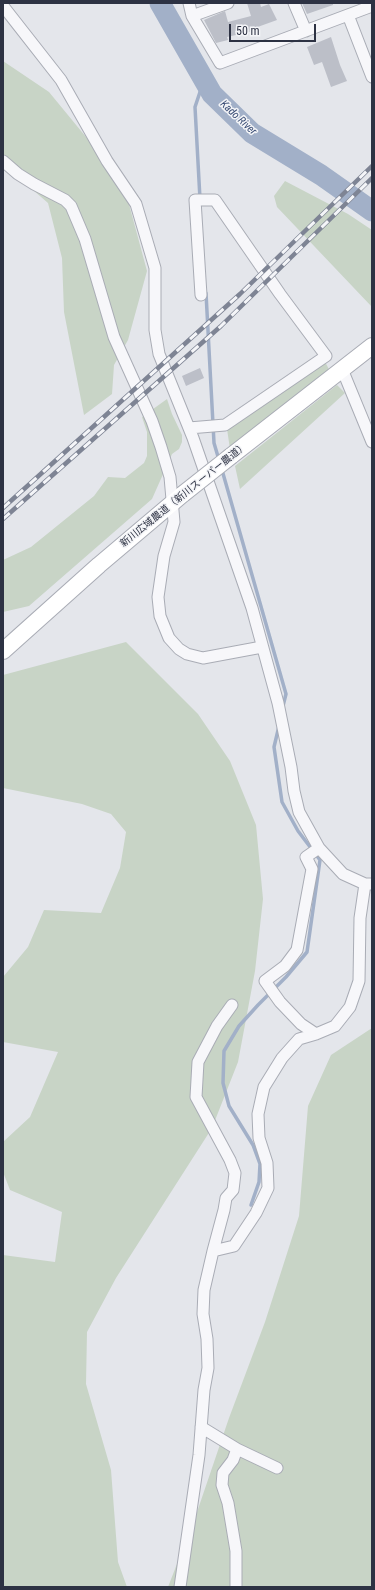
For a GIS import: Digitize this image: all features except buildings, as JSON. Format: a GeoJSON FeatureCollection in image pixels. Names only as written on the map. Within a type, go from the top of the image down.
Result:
{"type":"FeatureCollection","features":[{"type":"Feature","properties":{"kind":"street"},"geometry":{"type":"LineString","coordinates":[[188,3],[192,16],[220,63],[348,15],[366,6]]}},
{"type":"Feature","properties":{"kind":"street"},"geometry":{"type":"LineString","coordinates":[[192,16],[228,3]]}},
{"type":"Feature","properties":{"kind":"street"},"geometry":{"type":"LineString","coordinates":[[294,3],[306,31]]}},
{"type":"Feature","properties":{"kind":"street"},"geometry":{"type":"LineString","coordinates":[[3,6],[61,80],[107,161],[136,204],[155,268],[155,330],[159,354],[189,428],[252,608],[278,703],[291,766],[294,791],[300,812],[319,849],[343,874],[369,884],[360,918],[359,981],[350,1007],[335,1026],[300,1039],[282,1058],[264,1087],[258,1114],[259,1138],[267,1163],[268,1188],[256,1213],[234,1246],[213,1251]]}},
{"type":"Feature","properties":{"kind":"street"},"geometry":{"type":"LineString","coordinates":[[348,15],[372,77]]}},
{"type":"Feature","properties":{"kind":"street"},"geometry":{"type":"LineString","coordinates":[[3,161],[18,174],[65,200],[71,206],[85,239],[114,337],[152,421],[178,498],[174,522],[164,556],[158,596],[160,616],[169,638],[179,649],[187,654],[203,658],[262,647]]}},
{"type":"Feature","properties":{"kind":"street"},"geometry":{"type":"LineString","coordinates":[[189,428],[225,425],[326,356],[280,294],[215,200],[195,200],[201,295]]}},
{"type":"Feature","properties":{"kind":"street","name":"新川広域農道（新川スーパー農道）"},"geometry":{"type":"LineString","coordinates":[[3,652],[99,564],[178,498],[372,346]]}},
{"type":"Feature","properties":{"kind":"street"},"geometry":{"type":"LineString","coordinates":[[342,369],[372,442]]}},
{"type":"Feature","properties":{"kind":"street"},"geometry":{"type":"LineString","coordinates":[[316,1034],[301,1024],[277,998],[266,981],[284,966],[297,950],[312,870],[307,857],[319,849]]}},
{"type":"Feature","properties":{"kind":"street"},"geometry":{"type":"LineString","coordinates":[[180,1587],[199,1455],[204,1390],[208,1368],[207,1339],[203,1314],[204,1290],[226,1198],[233,1190],[235,1173],[230,1160],[196,1097],[198,1062],[217,1026],[232,1005]]}},
{"type":"Feature","properties":{"kind":"street"},"geometry":{"type":"LineString","coordinates":[[201,1427],[237,1449],[277,1468]]}},
{"type":"Feature","properties":{"kind":"street"},"geometry":{"type":"LineString","coordinates":[[236,1587],[236,1552],[228,1503],[222,1485],[223,1473],[233,1460],[237,1449]]}},
{"type":"Feature","properties":{"kind":"green space"},"geometry":{"type":"Polygon","coordinates":[[[3,61],[49,92],[123,182],[147,271],[128,340],[114,365],[112,394],[84,415],[64,312],[62,258],[48,203],[3,164],[3,61]]]}},
{"type":"Feature","properties":{"kind":"green space"},"geometry":{"type":"Polygon","coordinates":[[[285,181],[348,214],[372,230],[372,307],[277,207],[274,196],[285,181]]]}},
{"type":"Feature","properties":{"kind":"green space"},"geometry":{"type":"Polygon","coordinates":[[[325,362],[330,371],[230,449],[227,429],[325,362]]]}},
{"type":"Feature","properties":{"kind":"green space"},"geometry":{"type":"Polygon","coordinates":[[[337,385],[345,393],[240,489],[235,466],[337,385]]]}},
{"type":"Feature","properties":{"kind":"green space"},"geometry":{"type":"Polygon","coordinates":[[[167,399],[182,435],[182,442],[179,449],[172,454],[152,499],[29,606],[3,612],[3,560],[31,547],[94,496],[108,477],[125,478],[144,463],[147,456],[147,432],[142,417],[167,399]]]}},
{"type":"Feature","properties":{"kind":"green space"},"geometry":{"type":"Polygon","coordinates":[[[126,642],[198,714],[230,761],[256,825],[263,899],[255,971],[238,1062],[212,1128],[116,1278],[87,1332],[86,1384],[111,1470],[118,1562],[127,1587],[3,1587],[3,1255],[55,1262],[62,1212],[10,1190],[3,1172],[3,1142],[30,1117],[58,1052],[3,1042],[3,977],[28,947],[44,910],[101,913],[120,868],[126,832],[111,814],[82,804],[3,788],[3,675],[126,642]]]}},
{"type":"Feature","properties":{"kind":"green space"},"geometry":{"type":"Polygon","coordinates":[[[372,1028],[372,1587],[168,1587],[196,1515],[229,1418],[265,1322],[299,1216],[308,1106],[331,1055],[372,1028]]]}},
{"type":"Feature","properties":{"kind":"waterway","name":"Kado River"},"geometry":{"type":"LineString","coordinates":[[160,3],[212,94],[252,133],[321,175],[372,211]]}},
{"type":"Feature","properties":{"kind":"waterway"},"geometry":{"type":"LineString","coordinates":[[200,199],[195,107],[204,80]]}},
{"type":"Feature","properties":{"kind":"waterway"},"geometry":{"type":"LineString","coordinates":[[206,293],[214,443],[219,460]]}},
{"type":"Feature","properties":{"kind":"waterway"},"geometry":{"type":"LineString","coordinates":[[222,470],[286,694],[283,706]]}},
{"type":"Feature","properties":{"kind":"waterway"},"geometry":{"type":"LineString","coordinates":[[251,1205],[259,1182],[260,1164],[253,1145],[229,1106],[223,1083],[224,1051],[239,1026],[286,977],[307,952],[320,860],[298,831],[282,802],[274,747],[279,726]]}},
{"type":"Feature","properties":{"kind":"railway"},"geometry":{"type":"LineString","coordinates":[[3,508],[240,294],[372,166]]}},
{"type":"Feature","properties":{"kind":"railway"},"geometry":{"type":"LineString","coordinates":[[3,519],[221,326],[372,178]]}}]}
